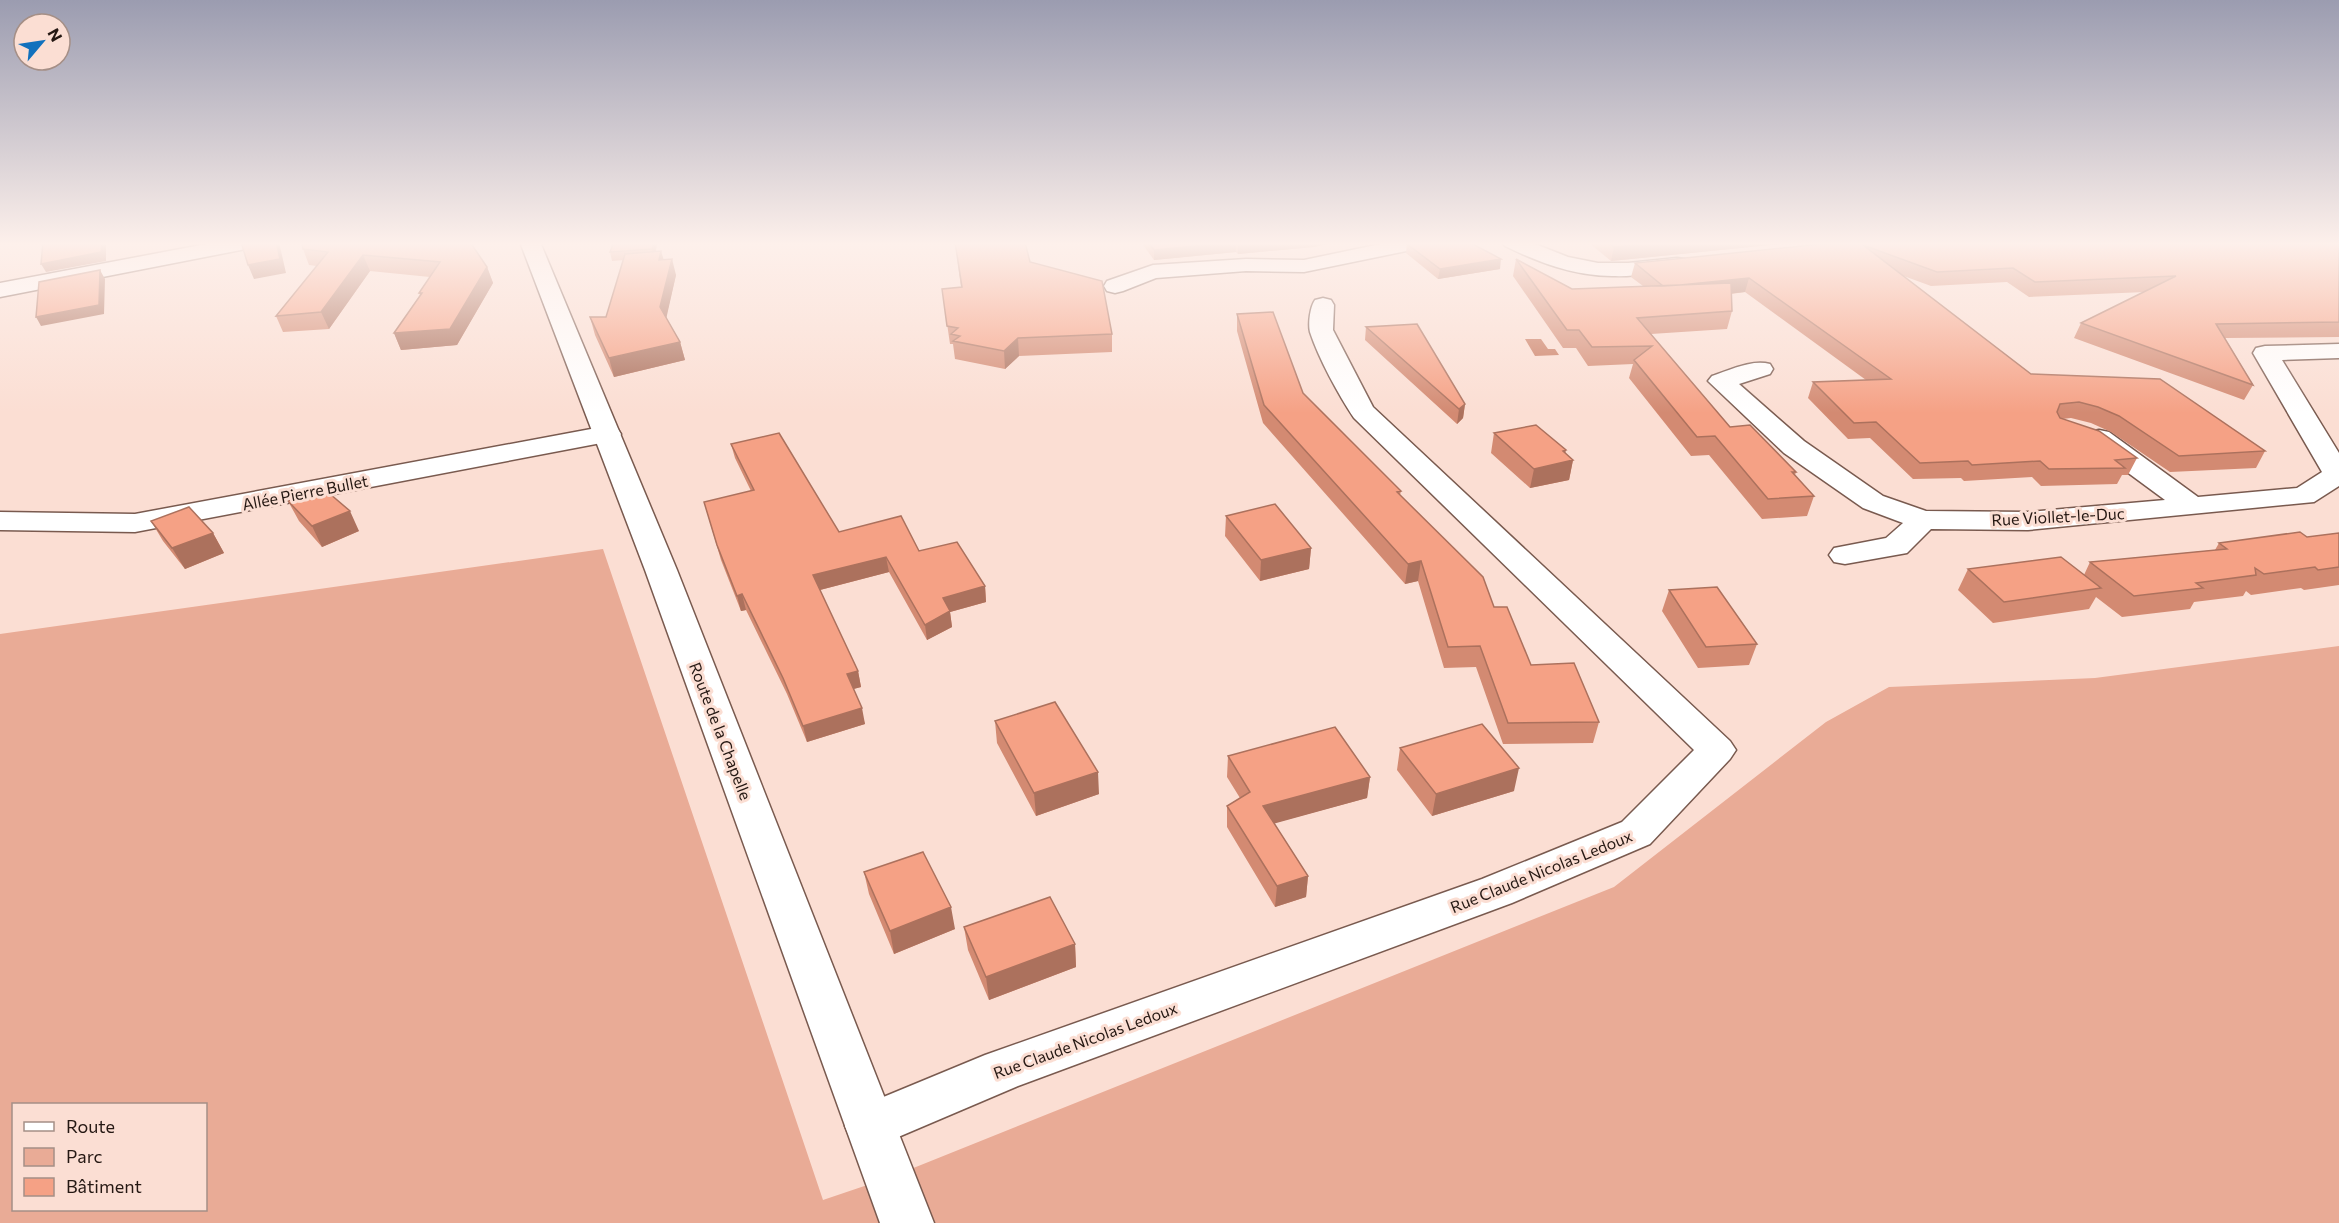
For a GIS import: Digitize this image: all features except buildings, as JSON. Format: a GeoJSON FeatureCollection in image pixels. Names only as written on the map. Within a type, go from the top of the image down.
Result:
{"type":"FeatureCollection","features":[{"type":"Feature","properties":{"kind":"street","name":"Route de la Chapelle"},"geometry":{"type":"LineString","coordinates":[[553,299],[607,434],[907,1223]]}},
{"type":"Feature","properties":{"kind":"street","name":"Rue Claude Nicolas Ledoux"},"geometry":{"type":"LineString","coordinates":[[870,1126],[1002,1070],[1497,891],[1636,833],[1717,750],[1363,412],[1321,330],[1323,305]]}},
{"type":"Feature","properties":{"kind":"street","name":"Rue Viollet-le-Duc"},"geometry":{"type":"LineString","coordinates":[[1761,369],[1721,381],[1794,447],[1873,502],[1923,520],[2028,521],[2304,496],[2338,474],[2265,353],[2339,351]]}},
{"type":"Feature","properties":{"kind":"street"},"geometry":{"type":"LineString","coordinates":[[2074,430],[2102,439],[2192,506]]}},
{"type":"Feature","properties":{"kind":"street","name":"Allée Pierre Bullet"},"geometry":{"type":"LineString","coordinates":[[0,521],[135,523],[607,434]]}},
{"type":"Feature","properties":{"kind":"street"},"geometry":{"type":"LineString","coordinates":[[1845,555],[1896,546],[1923,520]]}},
{"type":"Feature","properties":{"kind":"green space"},"geometry":{"type":"Polygon","coordinates":[[[603,549],[823,1200],[891,1177],[1614,887],[1826,722],[1889,687],[2095,678],[2339,646],[2339,1223],[0,1223],[0,634],[603,549]]]}},
{"type":"Feature","properties":{"kind":"shaded area"},"geometry":{"type":"Polygon","coordinates":[[[1525,339],[1541,339],[1548,349],[1555,349],[1559,355],[1535,356],[1525,339]]]}}]}
